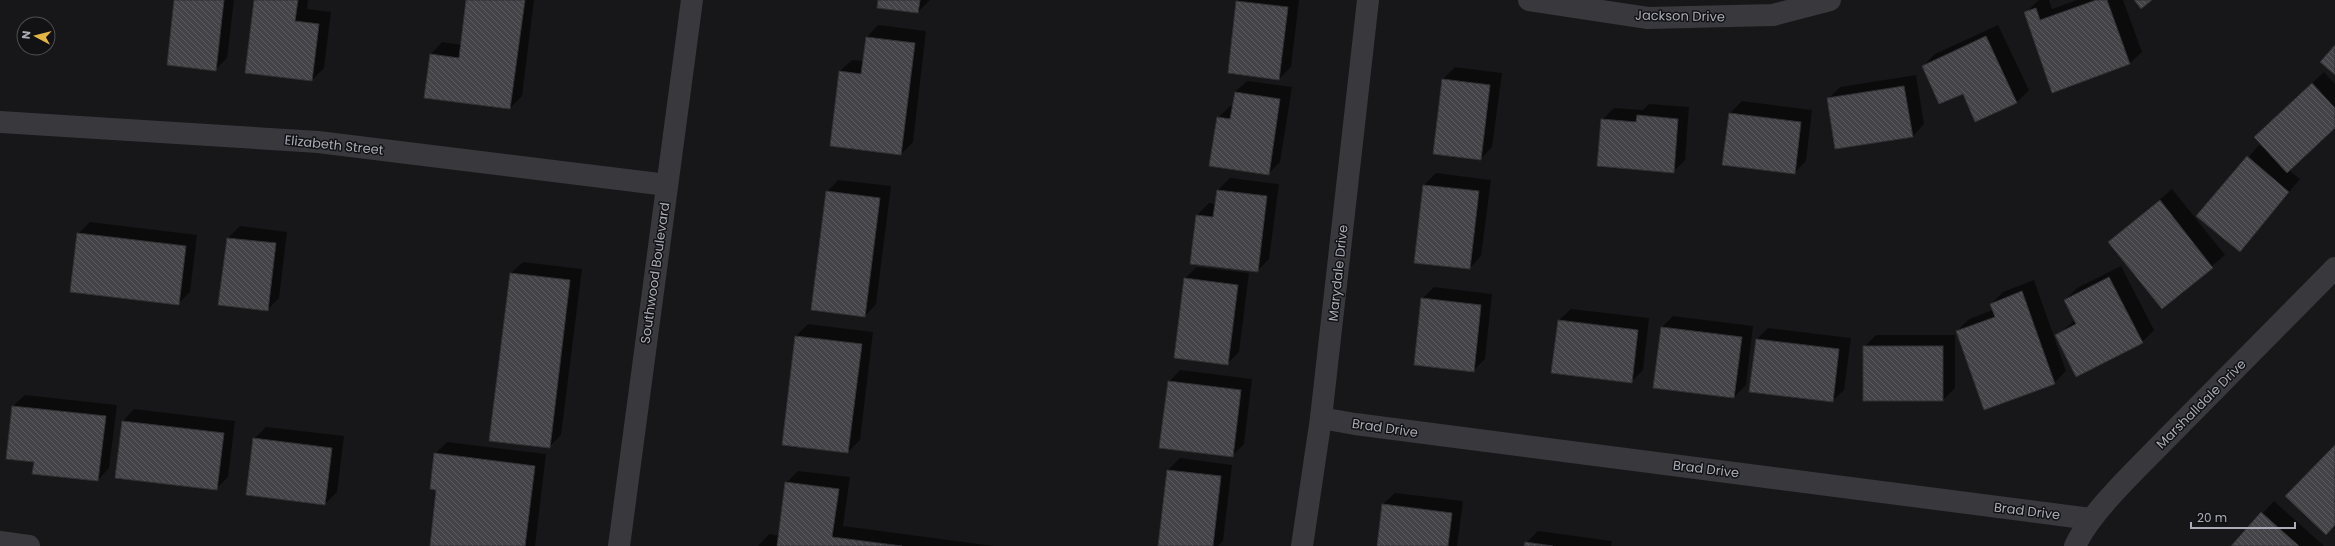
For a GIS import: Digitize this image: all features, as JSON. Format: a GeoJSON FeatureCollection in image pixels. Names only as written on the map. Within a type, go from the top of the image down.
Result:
{"type":"FeatureCollection","features":[{"type":"Feature","properties":{"kind":"street","name":"Southwood Boulevard"},"geometry":{"type":"LineString","coordinates":[[619,546],[692,0]]}},
{"type":"Feature","properties":{"kind":"street","name":"Marydale Drive"},"geometry":{"type":"LineString","coordinates":[[1302,546],[1321,418],[1368,0]]}},
{"type":"Feature","properties":{"kind":"street","name":"Jackson Drive"},"geometry":{"type":"LineString","coordinates":[[1528,0],[1648,18],[1773,16],[1830,0]]}},
{"type":"Feature","properties":{"kind":"street","name":"Elizabeth Street"},"geometry":{"type":"LineString","coordinates":[[0,122],[318,142],[667,185]]}},
{"type":"Feature","properties":{"kind":"street","name":"Marshalldale Drive"},"geometry":{"type":"LineString","coordinates":[[2075,546],[2081,533],[2091,519],[2141,465],[2335,268]]}},
{"type":"Feature","properties":{"kind":"street","name":"Brad Drive"},"geometry":{"type":"LineString","coordinates":[[1321,418],[2091,519]]}},
{"type":"Feature","properties":{"kind":"street"},"geometry":{"type":"LineString","coordinates":[[0,542],[29,546]]}},
{"type":"Feature","properties":{"kind":"building"},"geometry":{"type":"Polygon","coordinates":[[[174,0],[224,0],[216,71],[167,65],[174,0]]]}},
{"type":"Feature","properties":{"kind":"building"},"geometry":{"type":"Polygon","coordinates":[[[254,0],[298,0],[295,21],[319,24],[312,81],[245,73],[254,0]]]}},
{"type":"Feature","properties":{"kind":"building"},"geometry":{"type":"Polygon","coordinates":[[[466,0],[525,0],[510,109],[424,98],[430,54],[459,58],[466,0]]]}},
{"type":"Feature","properties":{"kind":"building"},"geometry":{"type":"Polygon","coordinates":[[[878,0],[920,0],[918,13],[877,8],[878,0]]]}},
{"type":"Feature","properties":{"kind":"building"},"geometry":{"type":"Polygon","coordinates":[[[2096,0],[2107,0],[2130,64],[2052,93],[2024,12],[2036,8],[2040,20],[2096,0]]]}},
{"type":"Feature","properties":{"kind":"building"},"geometry":{"type":"Polygon","coordinates":[[[2134,0],[2152,0],[2141,9],[2134,0]]]}},
{"type":"Feature","properties":{"kind":"building"},"geometry":{"type":"Polygon","coordinates":[[[1236,1],[1288,7],[1279,80],[1228,73],[1236,1]]]}},
{"type":"Feature","properties":{"kind":"building"},"geometry":{"type":"Polygon","coordinates":[[[1986,36],[2017,103],[1975,122],[1963,94],[1939,104],[1922,66],[1986,36]]]}},
{"type":"Feature","properties":{"kind":"building"},"geometry":{"type":"Polygon","coordinates":[[[866,37],[915,43],[901,155],[830,146],[839,71],[861,74],[866,37]]]}},
{"type":"Feature","properties":{"kind":"building"},"geometry":{"type":"Polygon","coordinates":[[[2335,45],[2335,75],[2320,62],[2335,45]]]}},
{"type":"Feature","properties":{"kind":"building"},"geometry":{"type":"Polygon","coordinates":[[[1442,79],[1490,85],[1481,160],[1433,154],[1442,79]]]}},
{"type":"Feature","properties":{"kind":"building"},"geometry":{"type":"Polygon","coordinates":[[[2312,83],[2335,108],[2335,128],[2287,173],[2254,137],[2312,83]]]}},
{"type":"Feature","properties":{"kind":"building"},"geometry":{"type":"Polygon","coordinates":[[[1904,86],[1913,137],[1835,149],[1827,98],[1904,86]]]}},
{"type":"Feature","properties":{"kind":"building"},"geometry":{"type":"Polygon","coordinates":[[[1235,92],[1280,99],[1269,175],[1209,166],[1217,117],[1230,119],[1235,92]]]}},
{"type":"Feature","properties":{"kind":"building"},"geometry":{"type":"Polygon","coordinates":[[[1729,113],[1801,122],[1795,174],[1722,165],[1729,113]]]}},
{"type":"Feature","properties":{"kind":"building"},"geometry":{"type":"Polygon","coordinates":[[[1637,115],[1678,119],[1674,173],[1597,166],[1601,119],[1636,122],[1637,115]]]}},
{"type":"Feature","properties":{"kind":"building"},"geometry":{"type":"Polygon","coordinates":[[[2247,156],[2289,192],[2240,252],[2196,216],[2247,156]]]}},
{"type":"Feature","properties":{"kind":"building"},"geometry":{"type":"Polygon","coordinates":[[[1423,185],[1479,191],[1470,269],[1414,263],[1423,185]]]}},
{"type":"Feature","properties":{"kind":"building"},"geometry":{"type":"Polygon","coordinates":[[[1217,190],[1267,196],[1258,272],[1190,264],[1196,215],[1213,217],[1217,190]]]}},
{"type":"Feature","properties":{"kind":"building"},"geometry":{"type":"Polygon","coordinates":[[[826,191],[880,198],[865,317],[811,310],[826,191]]]}},
{"type":"Feature","properties":{"kind":"building"},"geometry":{"type":"Polygon","coordinates":[[[2160,200],[2213,268],[2162,309],[2108,242],[2160,200]]]}},
{"type":"Feature","properties":{"kind":"building"},"geometry":{"type":"Polygon","coordinates":[[[77,233],[186,246],[179,305],[70,292],[77,233]]]}},
{"type":"Feature","properties":{"kind":"building"},"geometry":{"type":"Polygon","coordinates":[[[227,238],[276,243],[268,311],[218,305],[227,238]]]}},
{"type":"Feature","properties":{"kind":"building"},"geometry":{"type":"Polygon","coordinates":[[[510,273],[570,280],[550,448],[489,441],[510,273]]]}},
{"type":"Feature","properties":{"kind":"building"},"geometry":{"type":"Polygon","coordinates":[[[2109,277],[2143,343],[2076,377],[2055,335],[2076,324],[2064,300],[2109,277]]]}},
{"type":"Feature","properties":{"kind":"building"},"geometry":{"type":"Polygon","coordinates":[[[1184,278],[1238,285],[1228,365],[1174,358],[1184,278]]]}},
{"type":"Feature","properties":{"kind":"building"},"geometry":{"type":"Polygon","coordinates":[[[2022,291],[2055,384],[1984,410],[1956,331],[1995,317],[1990,304],[2022,291]]]}},
{"type":"Feature","properties":{"kind":"building"},"geometry":{"type":"Polygon","coordinates":[[[1421,298],[1481,305],[1474,372],[1414,365],[1421,298]]]}},
{"type":"Feature","properties":{"kind":"building"},"geometry":{"type":"Polygon","coordinates":[[[1558,320],[1638,330],[1632,383],[1551,373],[1558,320]]]}},
{"type":"Feature","properties":{"kind":"building"},"geometry":{"type":"Polygon","coordinates":[[[1661,327],[1742,337],[1734,398],[1653,388],[1661,327]]]}},
{"type":"Feature","properties":{"kind":"building"},"geometry":{"type":"Polygon","coordinates":[[[795,336],[862,344],[848,453],[782,445],[795,336]]]}},
{"type":"Feature","properties":{"kind":"building"},"geometry":{"type":"Polygon","coordinates":[[[1756,339],[1839,349],[1833,402],[1749,392],[1756,339]]]}},
{"type":"Feature","properties":{"kind":"building"},"geometry":{"type":"Polygon","coordinates":[[[1863,346],[1943,346],[1943,401],[1863,401],[1863,346]]]}},
{"type":"Feature","properties":{"kind":"building"},"geometry":{"type":"Polygon","coordinates":[[[1168,381],[1241,390],[1233,457],[1159,448],[1168,381]]]}},
{"type":"Feature","properties":{"kind":"building"},"geometry":{"type":"Polygon","coordinates":[[[12,406],[106,416],[98,481],[32,474],[34,462],[6,459],[12,406]]]}},
{"type":"Feature","properties":{"kind":"building"},"geometry":{"type":"Polygon","coordinates":[[[122,421],[224,433],[217,490],[115,478],[122,421]]]}},
{"type":"Feature","properties":{"kind":"building"},"geometry":{"type":"Polygon","coordinates":[[[253,438],[332,448],[325,505],[246,495],[253,438]]]}},
{"type":"Feature","properties":{"kind":"building"},"geometry":{"type":"Polygon","coordinates":[[[2335,445],[2335,525],[2326,535],[2285,496],[2335,445]]]}},
{"type":"Feature","properties":{"kind":"building"},"geometry":{"type":"Polygon","coordinates":[[[434,453],[535,466],[525,546],[430,546],[436,490],[430,489],[434,453]]]}},
{"type":"Feature","properties":{"kind":"building"},"geometry":{"type":"Polygon","coordinates":[[[1167,470],[1221,476],[1213,546],[1158,546],[1167,470]]]}},
{"type":"Feature","properties":{"kind":"building"},"geometry":{"type":"Polygon","coordinates":[[[785,482],[839,489],[832,537],[902,546],[777,546],[785,482]]]}},
{"type":"Feature","properties":{"kind":"building"},"geometry":{"type":"Polygon","coordinates":[[[1382,504],[1452,513],[1448,546],[1377,546],[1382,504]]]}},
{"type":"Feature","properties":{"kind":"building"},"geometry":{"type":"Polygon","coordinates":[[[2261,512],[2299,546],[2231,546],[2261,512]]]}},
{"type":"Feature","properties":{"kind":"building"},"geometry":{"type":"Polygon","coordinates":[[[1525,542],[1553,546],[1524,546],[1525,542]]]}}]}
